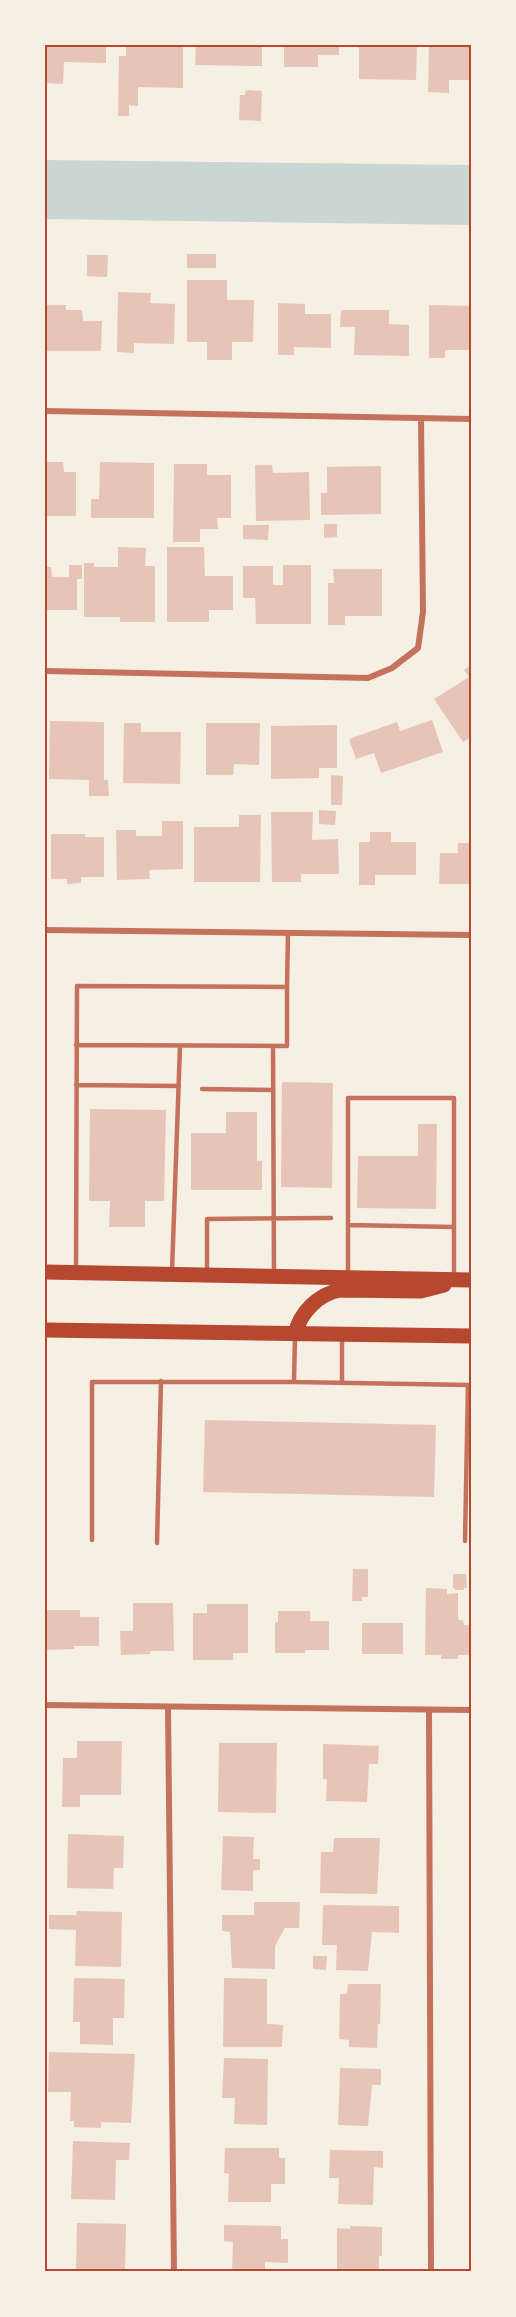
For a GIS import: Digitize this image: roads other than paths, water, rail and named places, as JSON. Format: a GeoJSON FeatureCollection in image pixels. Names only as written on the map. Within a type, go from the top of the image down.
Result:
{"type":"FeatureCollection","features":[{"type":"Feature","properties":{"kind":"main road"},"geometry":{"type":"LineString","coordinates":[[45,1272],[463,1280]]}},
{"type":"Feature","properties":{"kind":"main road"},"geometry":{"type":"LineString","coordinates":[[295,1334],[298,1322],[327,1292],[340,1290],[422,1291],[463,1280]]}},
{"type":"Feature","properties":{"kind":"main road"},"geometry":{"type":"LineString","coordinates":[[45,1330],[471,1336]]}},
{"type":"Feature","properties":{"kind":"street"},"geometry":{"type":"LineString","coordinates":[[45,411],[471,419]]}},
{"type":"Feature","properties":{"kind":"street"},"geometry":{"type":"LineString","coordinates":[[45,671],[368,678],[392,668],[418,648],[423,612],[421,418]]}},
{"type":"Feature","properties":{"kind":"street"},"geometry":{"type":"LineString","coordinates":[[45,930],[471,935]]}},
{"type":"Feature","properties":{"kind":"street"},"geometry":{"type":"LineString","coordinates":[[45,1705],[471,1710]]}},
{"type":"Feature","properties":{"kind":"street"},"geometry":{"type":"LineString","coordinates":[[168,1708],[174,2272]]}},
{"type":"Feature","properties":{"kind":"street"},"geometry":{"type":"LineString","coordinates":[[429,1710],[431,2272]]}},
{"type":"Feature","properties":{"kind":"lane"},"geometry":{"type":"LineString","coordinates":[[76,1045],[287,1046],[288,933]]}},
{"type":"Feature","properties":{"kind":"lane"},"geometry":{"type":"LineString","coordinates":[[76,1273],[77,986],[287,987]]}},
{"type":"Feature","properties":{"kind":"lane"},"geometry":{"type":"LineString","coordinates":[[172,1275],[180,1046]]}},
{"type":"Feature","properties":{"kind":"lane"},"geometry":{"type":"LineString","coordinates":[[273,1046],[273,1276]]}},
{"type":"Feature","properties":{"kind":"lane"},"geometry":{"type":"LineString","coordinates":[[76,1085],[179,1086]]}},
{"type":"Feature","properties":{"kind":"lane"},"geometry":{"type":"LineString","coordinates":[[202,1089],[273,1090]]}},
{"type":"Feature","properties":{"kind":"lane"},"geometry":{"type":"LineString","coordinates":[[348,1278],[348,1098],[454,1098],[454,1227],[463,1280]]}},
{"type":"Feature","properties":{"kind":"lane"},"geometry":{"type":"LineString","coordinates":[[207,1275],[207,1218],[331,1218]]}},
{"type":"Feature","properties":{"kind":"lane"},"geometry":{"type":"LineString","coordinates":[[348,1226],[454,1227]]}},
{"type":"Feature","properties":{"kind":"lane"},"geometry":{"type":"LineString","coordinates":[[294,1382],[295,1334]]}},
{"type":"Feature","properties":{"kind":"lane"},"geometry":{"type":"LineString","coordinates":[[342,1383],[343,1334]]}},
{"type":"Feature","properties":{"kind":"lane"},"geometry":{"type":"LineString","coordinates":[[92,1540],[92,1382],[294,1382],[468,1385],[465,1541]]}},
{"type":"Feature","properties":{"kind":"lane"},"geometry":{"type":"LineString","coordinates":[[157,1543],[160,1382]]}}]}
